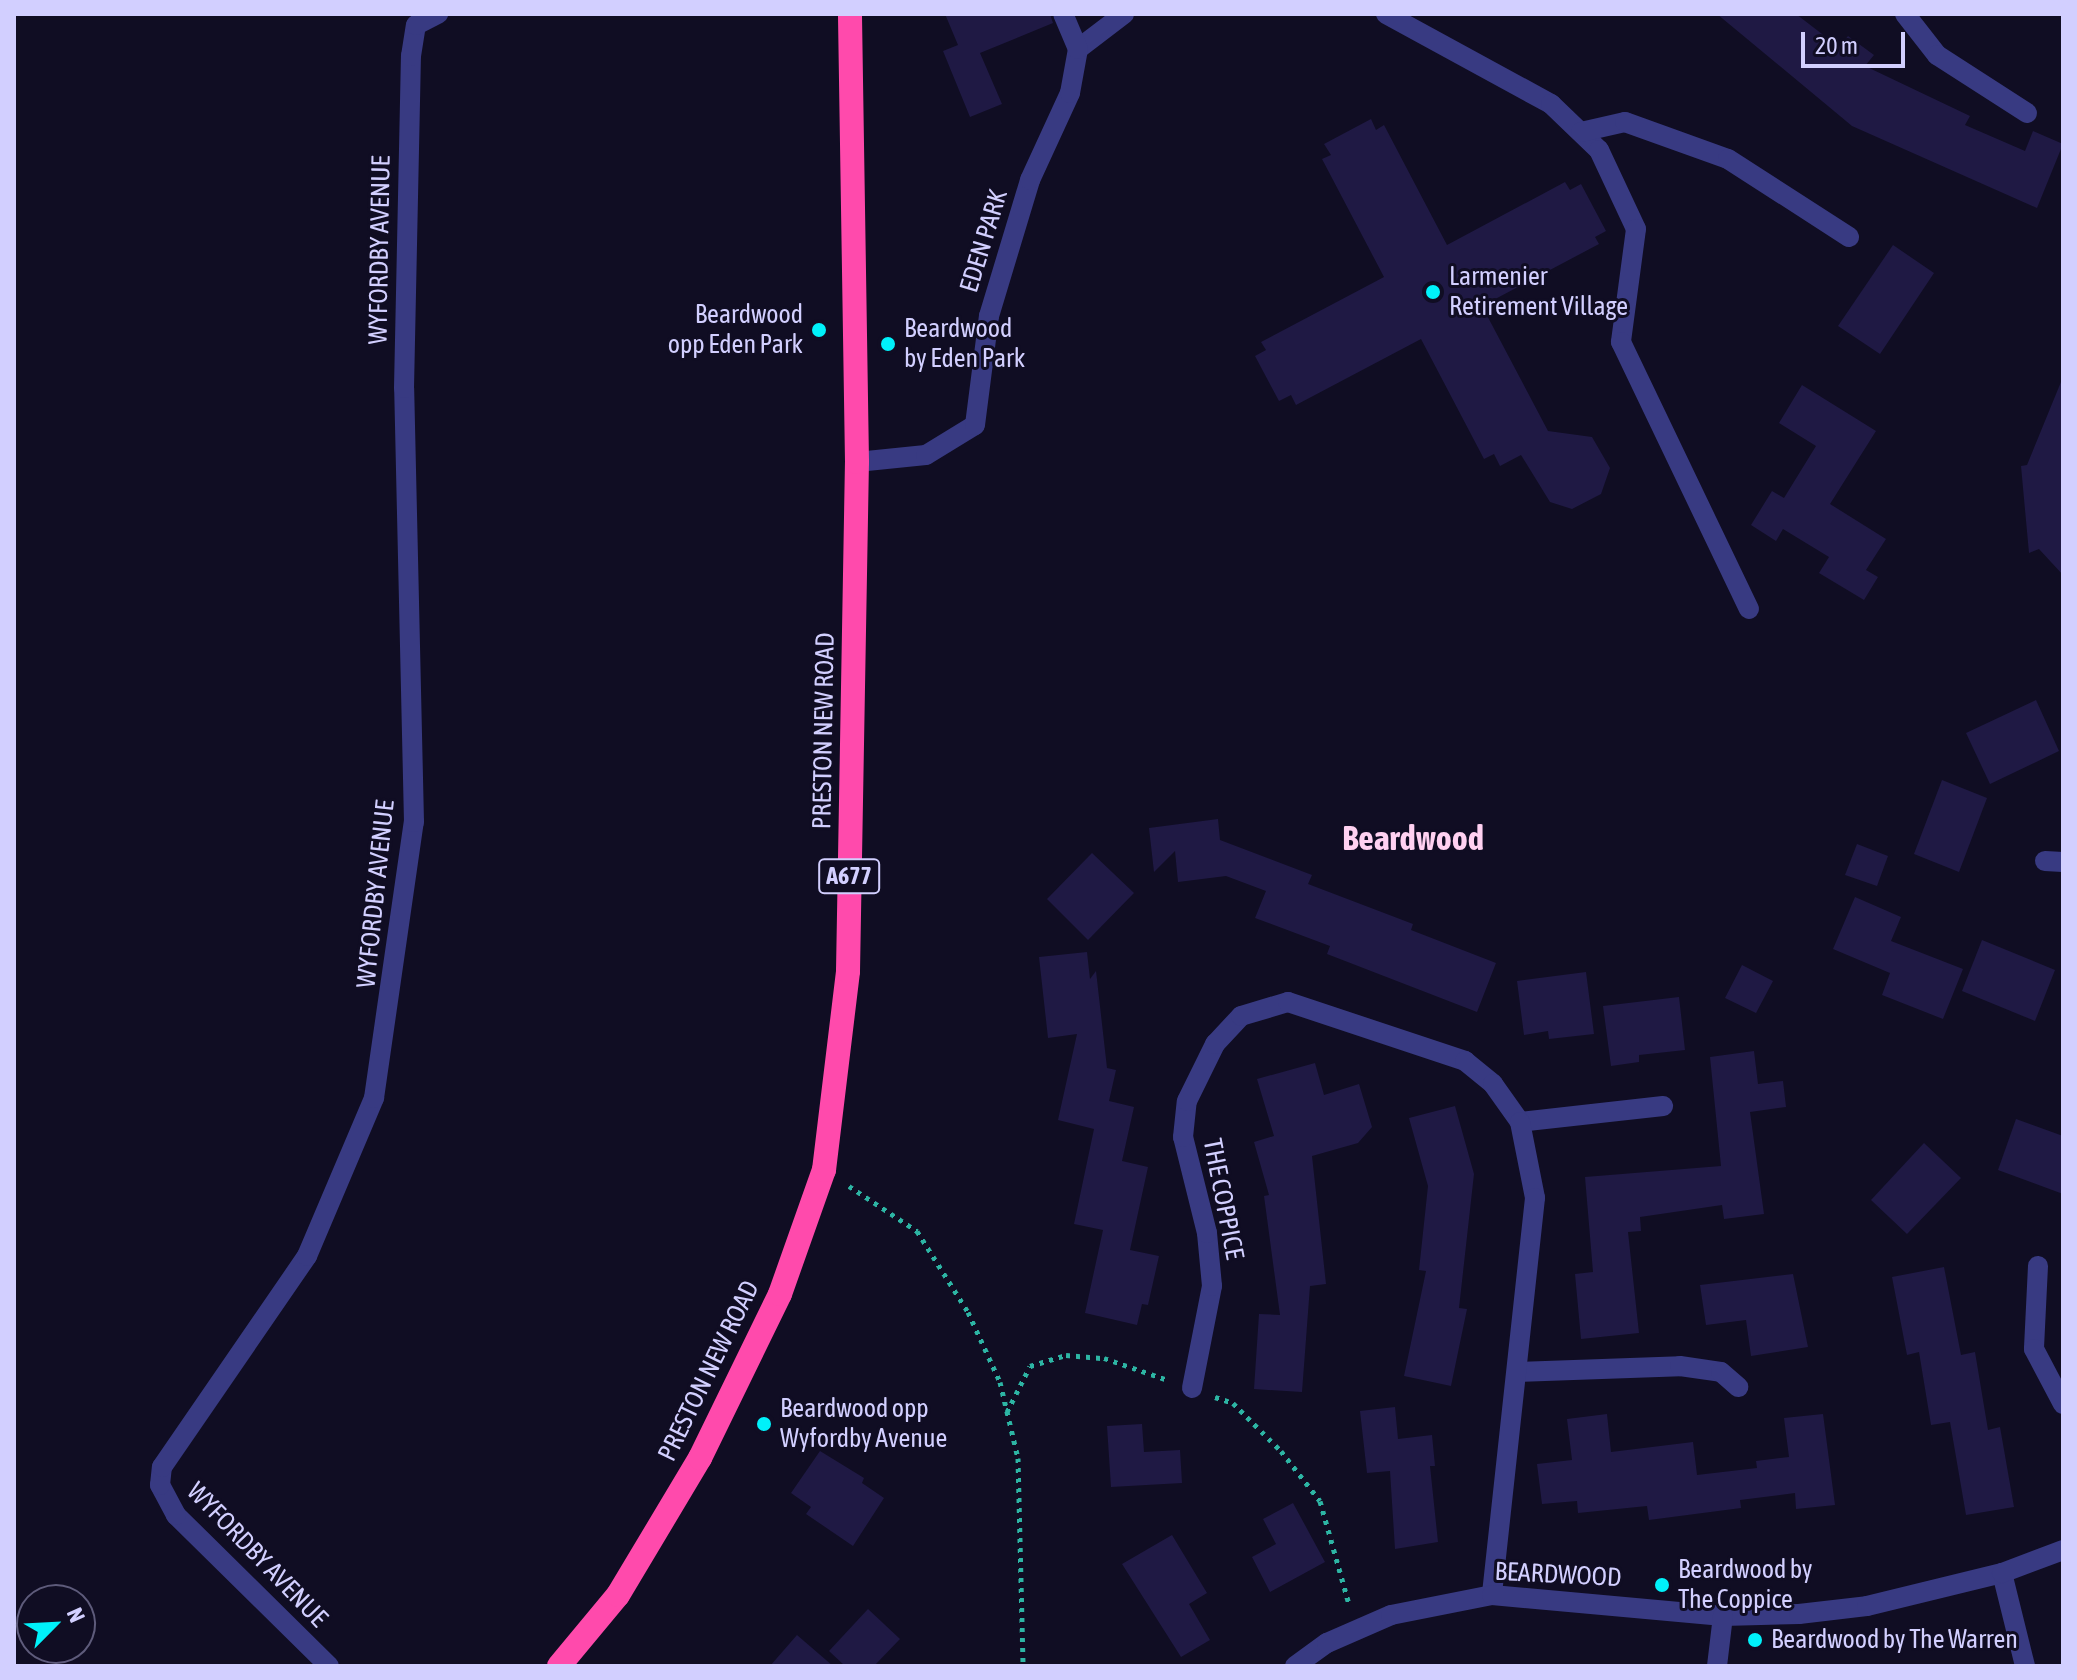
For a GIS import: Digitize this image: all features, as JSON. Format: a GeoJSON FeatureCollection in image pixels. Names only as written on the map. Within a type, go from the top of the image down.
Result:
{"type":"FeatureCollection","features":[{"type":"Feature","properties":{"kind":"highway","name":"PRESTON NEW ROAD"},"geometry":{"type":"LineString","coordinates":[[559,1666],[618,1595],[700,1458],[780,1294],[824,1170],[848,971],[857,462],[850,14]]}},
{"type":"Feature","properties":{"kind":"street","name":"WYFORDBY AVENUE"},"geometry":{"type":"LineString","coordinates":[[329,1666],[176,1515],[160,1485],[162,1467],[307,1256],[374,1098],[414,822],[404,388],[411,56],[416,25],[438,14]]}},
{"type":"Feature","properties":{"kind":"street"},"geometry":{"type":"LineString","coordinates":[[1063,14],[1078,49],[1124,14]]}},
{"type":"Feature","properties":{"kind":"street"},"geometry":{"type":"LineString","coordinates":[[1386,14],[1551,104],[1599,150],[1636,229],[1621,342],[1749,609]]}},
{"type":"Feature","properties":{"kind":"street"},"geometry":{"type":"LineString","coordinates":[[1905,14],[1937,55],[2027,113]]}},
{"type":"Feature","properties":{"kind":"street","name":"EDEN PARK"},"geometry":{"type":"LineString","coordinates":[[857,462],[926,455],[975,425],[989,316],[1030,180],[1070,93],[1078,49]]}},
{"type":"Feature","properties":{"kind":"street"},"geometry":{"type":"LineString","coordinates":[[1581,132],[1625,122],[1728,159],[1849,237]]}},
{"type":"Feature","properties":{"kind":"street","name":"THE COPPICE"},"geometry":{"type":"LineString","coordinates":[[1192,1388],[1212,1286],[1207,1233],[1183,1137],[1187,1101],[1215,1044],[1241,1016],[1288,1002],[1465,1061],[1493,1084],[1520,1122],[1535,1198],[1520,1372],[1492,1595]]}},
{"type":"Feature","properties":{"kind":"street"},"geometry":{"type":"LineString","coordinates":[[1520,1122],[1663,1106]]}},
{"type":"Feature","properties":{"kind":"street"},"geometry":{"type":"LineString","coordinates":[[2038,1266],[2034,1349],[2063,1404]]}},
{"type":"Feature","properties":{"kind":"street"},"geometry":{"type":"LineString","coordinates":[[1520,1372],[1680,1366],[1721,1372],[1738,1387]]}},
{"type":"Feature","properties":{"kind":"street","name":"BEARDWOOD"},"geometry":{"type":"LineString","coordinates":[[1295,1666],[1355,1629],[1391,1615],[1492,1595],[1723,1616],[1867,1606],[2002,1573],[2063,1550]]}},
{"type":"Feature","properties":{"kind":"street"},"geometry":{"type":"LineString","coordinates":[[2002,1573],[2025,1666]]}},
{"type":"Feature","properties":{"kind":"street"},"geometry":{"type":"LineString","coordinates":[[1717,1666],[1723,1616]]}},
{"type":"Feature","properties":{"kind":"path"},"geometry":{"type":"LineString","coordinates":[[824,1170],[917,1231],[968,1312],[1000,1382],[1018,1458],[1023,1666]]}},
{"type":"Feature","properties":{"kind":"path"},"geometry":{"type":"LineString","coordinates":[[1007,1412],[1030,1366],[1066,1355],[1104,1358],[1233,1403],[1281,1451],[1320,1501],[1355,1629]]}},
{"type":"Feature","properties":{"kind":"building"},"geometry":{"type":"Polygon","coordinates":[[[945,14],[1050,14],[1053,23],[980,53],[1002,104],[970,117],[943,51],[958,45],[945,14]]]}},
{"type":"Feature","properties":{"kind":"building"},"geometry":{"type":"Polygon","coordinates":[[[1717,14],[1796,14],[1839,47],[1848,36],[1874,55],[1865,66],[1970,116],[1965,125],[2025,151],[2033,131],[2063,144],[2037,208],[1852,126],[1717,14]]]}},
{"type":"Feature","properties":{"kind":"building","name":"Larmenier Retirement Village"},"geometry":{"type":"Polygon","coordinates":[[[1371,119],[1376,130],[1384,125],[1447,245],[1565,182],[1570,190],[1581,184],[1606,231],[1595,237],[1599,244],[1482,306],[1548,431],[1592,437],[1610,468],[1601,494],[1572,509],[1550,502],[1521,455],[1500,466],[1494,454],[1484,459],[1421,339],[1296,405],[1291,395],[1279,401],[1255,356],[1266,350],[1261,342],[1384,277],[1322,159],[1331,155],[1324,144],[1371,119]]]}},
{"type":"Feature","properties":{"kind":"building"},"geometry":{"type":"Polygon","coordinates":[[[1893,245],[1934,273],[1880,354],[1838,326],[1893,245]]]}},
{"type":"Feature","properties":{"kind":"building"},"geometry":{"type":"Polygon","coordinates":[[[2063,377],[2063,575],[2039,549],[2029,553],[2021,466],[2027,465],[2063,377]]]}},
{"type":"Feature","properties":{"kind":"building"},"geometry":{"type":"Polygon","coordinates":[[[1802,385],[1876,431],[1830,504],[1886,539],[1866,570],[1878,577],[1864,600],[1819,573],[1829,557],[1783,529],[1776,541],[1751,525],[1772,491],[1784,498],[1816,446],[1779,423],[1802,385]]]}},
{"type":"Feature","properties":{"kind":"building"},"geometry":{"type":"Polygon","coordinates":[[[2036,700],[2059,751],[1990,784],[1966,733],[2036,700]]]}},
{"type":"Feature","properties":{"kind":"building"},"geometry":{"type":"Polygon","coordinates":[[[1942,780],[1987,798],[1959,872],[1914,854],[1942,780]]]}},
{"type":"Feature","properties":{"kind":"building"},"geometry":{"type":"Polygon","coordinates":[[[1218,819],[1220,840],[1312,875],[1308,884],[1413,924],[1411,930],[1496,963],[1477,1012],[1327,954],[1330,946],[1255,918],[1266,891],[1226,876],[1178,882],[1175,851],[1154,872],[1149,828],[1218,819]]]}},
{"type":"Feature","properties":{"kind":"building"},"geometry":{"type":"Polygon","coordinates":[[[1857,844],[1888,856],[1877,886],[1845,875],[1857,844]]]}},
{"type":"Feature","properties":{"kind":"building"},"geometry":{"type":"Polygon","coordinates":[[[1092,853],[1134,893],[1088,940],[1047,899],[1092,853]]]}},
{"type":"Feature","properties":{"kind":"building"},"geometry":{"type":"Polygon","coordinates":[[[1855,897],[1901,917],[1891,941],[1963,969],[1943,1019],[1882,995],[1890,973],[1833,949],[1855,897]]]}},
{"type":"Feature","properties":{"kind":"building"},"geometry":{"type":"Polygon","coordinates":[[[1982,940],[2055,970],[2035,1021],[1962,991],[1982,940]]]}},
{"type":"Feature","properties":{"kind":"building"},"geometry":{"type":"Polygon","coordinates":[[[1087,952],[1090,979],[1096,971],[1107,1068],[1116,1070],[1109,1101],[1134,1107],[1122,1161],[1148,1167],[1130,1250],[1159,1256],[1148,1305],[1142,1304],[1137,1325],[1085,1313],[1103,1230],[1074,1224],[1094,1129],[1058,1120],[1077,1034],[1048,1038],[1039,957],[1087,952]]]}},
{"type":"Feature","properties":{"kind":"building"},"geometry":{"type":"Polygon","coordinates":[[[1742,965],[1773,981],[1756,1013],[1725,998],[1742,965]]]}},
{"type":"Feature","properties":{"kind":"building"},"geometry":{"type":"Polygon","coordinates":[[[1586,972],[1594,1034],[1549,1039],[1548,1031],[1524,1035],[1517,981],[1586,972]]]}},
{"type":"Feature","properties":{"kind":"building"},"geometry":{"type":"Polygon","coordinates":[[[1679,997],[1685,1050],[1639,1055],[1639,1062],[1611,1066],[1603,1006],[1679,997]]]}},
{"type":"Feature","properties":{"kind":"building"},"geometry":{"type":"Polygon","coordinates":[[[1754,1051],[1758,1084],[1783,1081],[1786,1107],[1750,1112],[1764,1214],[1724,1219],[1722,1205],[1640,1217],[1641,1231],[1628,1232],[1639,1333],[1581,1339],[1575,1274],[1593,1272],[1585,1177],[1721,1166],[1710,1057],[1754,1051]]]}},
{"type":"Feature","properties":{"kind":"building"},"geometry":{"type":"Polygon","coordinates":[[[1315,1063],[1324,1095],[1359,1084],[1372,1127],[1358,1143],[1312,1156],[1326,1284],[1310,1286],[1302,1392],[1254,1389],[1259,1314],[1280,1315],[1264,1196],[1269,1195],[1254,1142],[1274,1136],[1257,1079],[1315,1063]]]}},
{"type":"Feature","properties":{"kind":"building"},"geometry":{"type":"Polygon","coordinates":[[[1455,1106],[1474,1174],[1459,1308],[1467,1309],[1451,1386],[1404,1376],[1426,1271],[1419,1270],[1428,1186],[1409,1118],[1455,1106]]]}},
{"type":"Feature","properties":{"kind":"building"},"geometry":{"type":"Polygon","coordinates":[[[2016,1119],[2063,1136],[2063,1194],[1998,1170],[2016,1119]]]}},
{"type":"Feature","properties":{"kind":"building"},"geometry":{"type":"Polygon","coordinates":[[[1924,1143],[1961,1178],[1907,1234],[1871,1200],[1924,1143]]]}},
{"type":"Feature","properties":{"kind":"building"},"geometry":{"type":"Polygon","coordinates":[[[1944,1267],[1961,1355],[1975,1352],[1988,1430],[2000,1427],[2014,1507],[1966,1515],[1950,1422],[1931,1425],[1919,1352],[1907,1355],[1892,1277],[1944,1267]]]}},
{"type":"Feature","properties":{"kind":"building"},"geometry":{"type":"Polygon","coordinates":[[[1793,1274],[1808,1347],[1751,1356],[1746,1320],[1706,1325],[1700,1285],[1793,1274]]]}},
{"type":"Feature","properties":{"kind":"building"},"geometry":{"type":"Polygon","coordinates":[[[1395,1407],[1398,1439],[1432,1435],[1435,1466],[1430,1466],[1438,1542],[1395,1549],[1390,1471],[1367,1473],[1360,1411],[1395,1407]]]}},
{"type":"Feature","properties":{"kind":"building"},"geometry":{"type":"Polygon","coordinates":[[[1607,1414],[1611,1452],[1693,1442],[1697,1475],[1757,1468],[1756,1461],[1789,1457],[1784,1418],[1823,1414],[1835,1505],[1796,1509],[1795,1493],[1740,1500],[1741,1508],[1649,1520],[1647,1506],[1578,1513],[1577,1501],[1542,1504],[1537,1464],[1572,1460],[1567,1419],[1607,1414]]]}},
{"type":"Feature","properties":{"kind":"building"},"geometry":{"type":"Polygon","coordinates":[[[1142,1424],[1144,1452],[1180,1450],[1182,1483],[1111,1487],[1107,1426],[1142,1424]]]}},
{"type":"Feature","properties":{"kind":"building"},"geometry":{"type":"Polygon","coordinates":[[[820,1451],[864,1478],[862,1483],[884,1498],[853,1546],[806,1514],[811,1507],[791,1493],[820,1451]]]}},
{"type":"Feature","properties":{"kind":"building"},"geometry":{"type":"Polygon","coordinates":[[[1293,1503],[1325,1562],[1270,1592],[1252,1557],[1276,1544],[1263,1519],[1293,1503]]]}},
{"type":"Feature","properties":{"kind":"building"},"geometry":{"type":"Polygon","coordinates":[[[1172,1535],[1207,1593],[1189,1604],[1210,1640],[1181,1657],[1122,1564],[1172,1535]]]}},
{"type":"Feature","properties":{"kind":"building"},"geometry":{"type":"Polygon","coordinates":[[[868,1609],[900,1639],[874,1666],[845,1666],[829,1651],[868,1609]]]}},
{"type":"Feature","properties":{"kind":"building"},"geometry":{"type":"Polygon","coordinates":[[[797,1635],[833,1666],[770,1666],[797,1635]]]}},
{"type":"Feature","properties":{"kind":"place","name":"Larmenier Retirement Village"},"geometry":{"type":"Point","coordinates":[1433,292]}},
{"type":"Feature","properties":{"kind":"place","name":"Beardwood opp Eden Park"},"geometry":{"type":"Point","coordinates":[819,330]}},
{"type":"Feature","properties":{"kind":"place","name":"Beardwood by Eden Park"},"geometry":{"type":"Point","coordinates":[888,344]}},
{"type":"Feature","properties":{"kind":"place","name":"Beardwood opp Wyfordby Avenue"},"geometry":{"type":"Point","coordinates":[764,1424]}},
{"type":"Feature","properties":{"kind":"place","name":"Beardwood by The Coppice"},"geometry":{"type":"Point","coordinates":[1662,1585]}},
{"type":"Feature","properties":{"kind":"place","name":"Beardwood by The Warren"},"geometry":{"type":"Point","coordinates":[1755,1640]}},
{"type":"Feature","properties":{"kind":"district","name":"Beardwood"},"geometry":{"type":"Point","coordinates":[1413,838]}}]}
